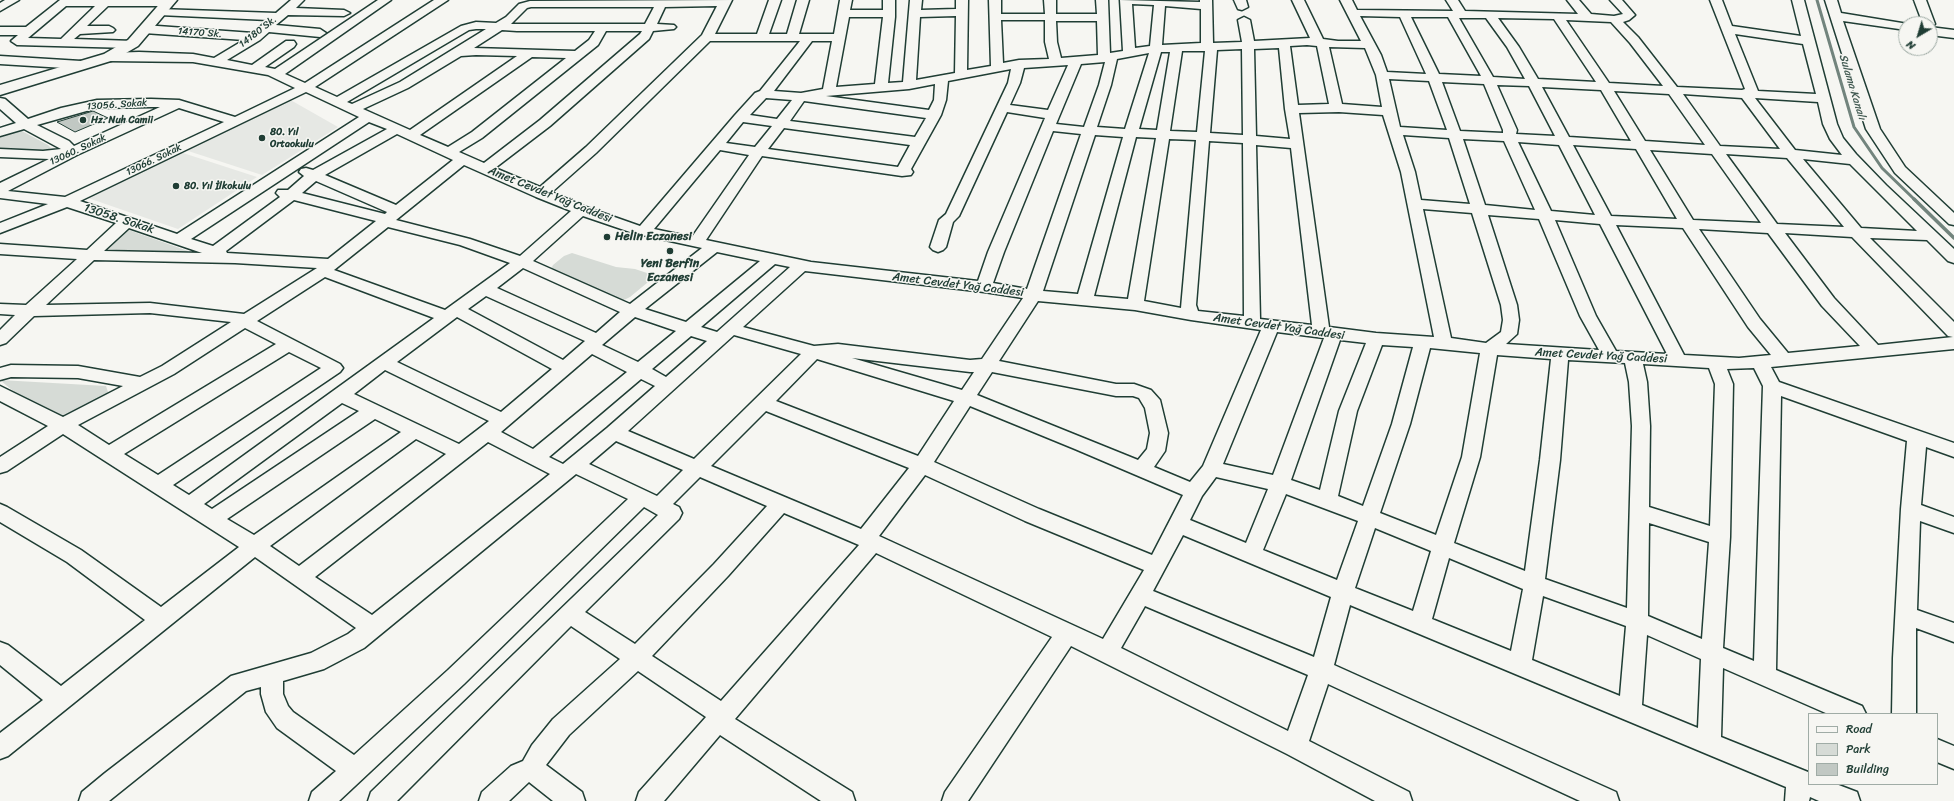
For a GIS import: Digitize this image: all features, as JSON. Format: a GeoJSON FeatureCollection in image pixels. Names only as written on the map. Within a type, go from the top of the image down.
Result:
{"type":"FeatureCollection","features":[{"type":"Feature","properties":{"kind":"main road"},"geometry":{"type":"LineString","coordinates":[[109,57],[130,44],[165,5]]}},
{"type":"Feature","properties":{"kind":"main road","name":"Amet Cevdet Yağ Caddesi"},"geometry":{"type":"LineString","coordinates":[[0,90],[109,57]]}},
{"type":"Feature","properties":{"kind":"street"},"geometry":{"type":"LineString","coordinates":[[0,8],[13,0]]}},
{"type":"Feature","properties":{"kind":"street","name":"14180 Sk."},"geometry":{"type":"LineString","coordinates":[[216,62],[256,37],[298,0]]}},
{"type":"Feature","properties":{"kind":"street"},"geometry":{"type":"LineString","coordinates":[[276,74],[385,0]]}},
{"type":"Feature","properties":{"kind":"street","name":"13066. Sokak"},"geometry":{"type":"LineString","coordinates":[[0,228],[67,202],[305,88],[442,0]]}},
{"type":"Feature","properties":{"kind":"street"},"geometry":{"type":"LineString","coordinates":[[762,36],[774,0]]}},
{"type":"Feature","properties":{"kind":"street"},"geometry":{"type":"LineString","coordinates":[[792,37],[803,0]]}},
{"type":"Feature","properties":{"kind":"street"},"geometry":{"type":"LineString","coordinates":[[829,92],[846,0]]}},
{"type":"Feature","properties":{"kind":"street"},"geometry":{"type":"LineString","coordinates":[[881,87],[889,0]]}},
{"type":"Feature","properties":{"kind":"street"},"geometry":{"type":"LineString","coordinates":[[909,84],[916,0]]}},
{"type":"Feature","properties":{"kind":"street"},"geometry":{"type":"LineString","coordinates":[[961,74],[962,0]]}},
{"type":"Feature","properties":{"kind":"street"},"geometry":{"type":"LineString","coordinates":[[995,0],[997,68]]}},
{"type":"Feature","properties":{"kind":"street"},"geometry":{"type":"LineString","coordinates":[[1050,0],[1051,42],[1056,61]]}},
{"type":"Feature","properties":{"kind":"street"},"geometry":{"type":"LineString","coordinates":[[648,801],[721,718],[869,541],[922,465],[1033,295],[1105,85],[1108,57],[1102,18],[1102,0]]}},
{"type":"Feature","properties":{"kind":"street"},"geometry":{"type":"LineString","coordinates":[[1129,53],[1126,0],[1206,3],[1209,47],[1203,136],[1188,305],[1191,315]]}},
{"type":"Feature","properties":{"kind":"street"},"geometry":{"type":"LineString","coordinates":[[1298,0],[1320,43],[1336,108]]}},
{"type":"Feature","properties":{"kind":"street"},"geometry":{"type":"LineString","coordinates":[[1346,0],[1375,55],[1382,75],[1389,112],[1408,172],[1444,343]]}},
{"type":"Feature","properties":{"kind":"street"},"geometry":{"type":"LineString","coordinates":[[1452,0],[1457,15],[1510,130],[1509,137],[1545,215],[1588,316],[1611,357]]}},
{"type":"Feature","properties":{"kind":"street"},"geometry":{"type":"LineString","coordinates":[[1573,0],[1588,18]]}},
{"type":"Feature","properties":{"kind":"street"},"geometry":{"type":"LineString","coordinates":[[1354,13],[1557,16],[1614,19],[1625,18],[1629,15],[1628,12],[1616,0]]}},
{"type":"Feature","properties":{"kind":"street"},"geometry":{"type":"LineString","coordinates":[[1716,0],[1728,29],[1749,93],[1791,154],[1857,233],[1954,332]]}},
{"type":"Feature","properties":{"kind":"street"},"geometry":{"type":"LineString","coordinates":[[1798,0],[1830,124],[1837,139],[1854,160],[1954,258]]}},
{"type":"Feature","properties":{"kind":"street"},"geometry":{"type":"LineString","coordinates":[[1830,0],[1873,129],[1900,170],[1954,221]]}},
{"type":"Feature","properties":{"kind":"street"},"geometry":{"type":"LineString","coordinates":[[1920,0],[1926,16]]}},
{"type":"Feature","properties":{"kind":"street"},"geometry":{"type":"LineString","coordinates":[[345,106],[404,85],[500,26],[523,6],[530,4],[725,1],[707,37],[591,150],[542,194]]}},
{"type":"Feature","properties":{"kind":"street"},"geometry":{"type":"LineString","coordinates":[[130,44],[17,41],[66,2],[165,5],[282,14],[344,13]]}},
{"type":"Feature","properties":{"kind":"street"},"geometry":{"type":"LineString","coordinates":[[1084,301],[1131,131],[1156,48],[1160,2]]}},
{"type":"Feature","properties":{"kind":"street"},"geometry":{"type":"LineString","coordinates":[[63,43],[105,3]]}},
{"type":"Feature","properties":{"kind":"street"},"geometry":{"type":"LineString","coordinates":[[485,169],[545,123],[645,36],[661,3]]}},
{"type":"Feature","properties":{"kind":"street"},"geometry":{"type":"LineString","coordinates":[[0,466],[63,425],[168,370],[327,267],[390,217],[477,135],[594,42],[606,4]]}},
{"type":"Feature","properties":{"kind":"street"},"geometry":{"type":"LineString","coordinates":[[915,14],[962,12]]}},
{"type":"Feature","properties":{"kind":"street"},"geometry":{"type":"LineString","coordinates":[[843,14],[888,13]]}},
{"type":"Feature","properties":{"kind":"street"},"geometry":{"type":"LineString","coordinates":[[1404,14],[1428,63],[1455,134],[1509,305],[1511,320],[1509,334],[1489,349],[1471,457],[1442,547],[1420,625]]}},
{"type":"Feature","properties":{"kind":"street"},"geometry":{"type":"LineString","coordinates":[[1490,15],[1513,47],[1534,83],[1679,360]]}},
{"type":"Feature","properties":{"kind":"street"},"geometry":{"type":"LineString","coordinates":[[1557,16],[1605,86],[1688,224],[1754,323],[1784,360]]}},
{"type":"Feature","properties":{"kind":"street"},"geometry":{"type":"LineString","coordinates":[[1836,16],[1898,26]]}},
{"type":"Feature","properties":{"kind":"street"},"geometry":{"type":"LineString","coordinates":[[996,17],[1102,18]]}},
{"type":"Feature","properties":{"kind":"street"},"geometry":{"type":"LineString","coordinates":[[1614,19],[1634,40],[1654,69],[1673,90],[1828,302],[1874,351]]}},
{"type":"Feature","properties":{"kind":"street"},"geometry":{"type":"LineString","coordinates":[[1244,20],[1248,44],[1252,323]]}},
{"type":"Feature","properties":{"kind":"street"},"geometry":{"type":"LineString","coordinates":[[345,106],[465,28],[476,25],[517,28],[670,27]]}},
{"type":"Feature","properties":{"kind":"street"},"geometry":{"type":"LineString","coordinates":[[265,28],[320,33]]}},
{"type":"Feature","properties":{"kind":"street","name":"14170 Sk."},"geometry":{"type":"LineString","coordinates":[[144,29],[256,37]]}},
{"type":"Feature","properties":{"kind":"street"},"geometry":{"type":"LineString","coordinates":[[1728,29],[1809,40]]}},
{"type":"Feature","properties":{"kind":"street"},"geometry":{"type":"LineString","coordinates":[[77,30],[109,30]]}},
{"type":"Feature","properties":{"kind":"street"},"geometry":{"type":"LineString","coordinates":[[1938,30],[1954,34]]}},
{"type":"Feature","properties":{"kind":"street"},"geometry":{"type":"LineString","coordinates":[[0,31],[28,31]]}},
{"type":"Feature","properties":{"kind":"street"},"geometry":{"type":"LineString","coordinates":[[707,37],[762,36],[840,38]]}},
{"type":"Feature","properties":{"kind":"street"},"geometry":{"type":"LineString","coordinates":[[644,231],[740,118],[760,96],[765,94],[809,37]]}},
{"type":"Feature","properties":{"kind":"street"},"geometry":{"type":"LineString","coordinates":[[696,243],[758,152],[801,97],[829,92],[909,84],[1019,64],[1108,57],[1156,48],[1209,47],[1307,41],[1320,43],[1368,44]]}},
{"type":"Feature","properties":{"kind":"street"},"geometry":{"type":"LineString","coordinates":[[1251,555],[1279,484],[1327,333],[1297,144],[1284,43]]}},
{"type":"Feature","properties":{"kind":"street"},"geometry":{"type":"LineString","coordinates":[[254,69],[290,44]]}},
{"type":"Feature","properties":{"kind":"street"},"geometry":{"type":"LineString","coordinates":[[1134,305],[1177,48]]}},
{"type":"Feature","properties":{"kind":"street"},"geometry":{"type":"LineString","coordinates":[[458,53],[476,51],[577,55]]}},
{"type":"Feature","properties":{"kind":"street"},"geometry":{"type":"LineString","coordinates":[[216,251],[291,195],[316,174],[404,132],[530,53]]}},
{"type":"Feature","properties":{"kind":"street","name":"Amet Cevdet Yağ Caddesi"},"geometry":{"type":"LineString","coordinates":[[109,57],[193,58],[276,74],[485,169],[581,210],[644,231],[802,265],[984,287],[1033,295],[1134,305],[1191,315],[1376,339],[1444,343],[1489,349],[1560,354],[1679,360],[1716,364],[1784,360],[1954,343]]}},
{"type":"Feature","properties":{"kind":"street"},"geometry":{"type":"LineString","coordinates":[[0,60],[81,65]]}},
{"type":"Feature","properties":{"kind":"street"},"geometry":{"type":"LineString","coordinates":[[984,287],[996,252],[1076,60]]}},
{"type":"Feature","properties":{"kind":"street"},"geometry":{"type":"LineString","coordinates":[[938,247],[946,220],[952,216],[1014,82],[1019,64]]}},
{"type":"Feature","properties":{"kind":"street"},"geometry":{"type":"LineString","coordinates":[[1382,75],[1824,98]]}},
{"type":"Feature","properties":{"kind":"street"},"geometry":{"type":"LineString","coordinates":[[717,146],[904,172],[940,100],[942,78]]}},
{"type":"Feature","properties":{"kind":"street"},"geometry":{"type":"LineString","coordinates":[[765,94],[801,97],[934,114]]}},
{"type":"Feature","properties":{"kind":"street"},"geometry":{"type":"LineString","coordinates":[[0,102],[27,124],[64,144],[72,152]]}},
{"type":"Feature","properties":{"kind":"street","name":"13056. Sokak"},"geometry":{"type":"LineString","coordinates":[[0,132],[66,111],[97,104],[179,104],[236,121]]}},
{"type":"Feature","properties":{"kind":"street","name":"13060. Sokak"},"geometry":{"type":"LineString","coordinates":[[0,189],[72,152],[179,104]]}},
{"type":"Feature","properties":{"kind":"street"},"geometry":{"type":"LineString","coordinates":[[1002,108],[1089,131],[1163,133],[1297,144]]}},
{"type":"Feature","properties":{"kind":"street"},"geometry":{"type":"LineString","coordinates":[[1292,109],[1336,108],[1389,112]]}},
{"type":"Feature","properties":{"kind":"street"},"geometry":{"type":"LineString","coordinates":[[180,239],[369,116]]}},
{"type":"Feature","properties":{"kind":"street"},"geometry":{"type":"LineString","coordinates":[[740,118],[918,142]]}},
{"type":"Feature","properties":{"kind":"street"},"geometry":{"type":"LineString","coordinates":[[1394,130],[1564,141],[1640,144],[1791,154],[1854,160]]}},
{"type":"Feature","properties":{"kind":"street"},"geometry":{"type":"LineString","coordinates":[[0,153],[43,155],[72,152]]}},
{"type":"Feature","properties":{"kind":"street"},"geometry":{"type":"LineString","coordinates":[[290,167],[316,174],[390,217]]}},
{"type":"Feature","properties":{"kind":"street"},"geometry":{"type":"LineString","coordinates":[[259,188],[390,217],[522,262],[632,311],[688,329],[726,334],[814,352],[966,398],[1082,444],[1194,492]]}},
{"type":"Feature","properties":{"kind":"street","name":"13058. Sokak"},"geometry":{"type":"LineString","coordinates":[[0,194],[67,202],[128,221],[235,258]]}},
{"type":"Feature","properties":{"kind":"street"},"geometry":{"type":"LineString","coordinates":[[1415,204],[1605,220],[1932,236]]}},
{"type":"Feature","properties":{"kind":"street"},"geometry":{"type":"LineString","coordinates":[[189,505],[522,262],[581,210]]}},
{"type":"Feature","properties":{"kind":"street"},"geometry":{"type":"LineString","coordinates":[[0,339],[128,221]]}},
{"type":"Feature","properties":{"kind":"street"},"geometry":{"type":"LineString","coordinates":[[299,577],[487,433],[632,311],[714,246]]}},
{"type":"Feature","properties":{"kind":"street"},"geometry":{"type":"LineString","coordinates":[[0,249],[91,255],[235,258],[327,267],[452,313],[565,368]]}},
{"type":"Feature","properties":{"kind":"street"},"geometry":{"type":"LineString","coordinates":[[535,458],[772,259]]}},
{"type":"Feature","properties":{"kind":"street"},"geometry":{"type":"LineString","coordinates":[[91,801],[239,683],[316,662],[356,640],[614,433],[802,265]]}},
{"type":"Feature","properties":{"kind":"street"},"geometry":{"type":"LineString","coordinates":[[485,289],[594,343],[640,371],[668,385]]}},
{"type":"Feature","properties":{"kind":"street"},"geometry":{"type":"LineString","coordinates":[[0,309],[30,311],[150,308],[237,317],[334,368],[158,485]]}},
{"type":"Feature","properties":{"kind":"street"},"geometry":{"type":"LineString","coordinates":[[1107,652],[1157,566],[1194,492],[1211,469],[1271,326]]}},
{"type":"Feature","properties":{"kind":"street"},"geometry":{"type":"LineString","coordinates":[[1327,500],[1348,411],[1376,339]]}},
{"type":"Feature","properties":{"kind":"street"},"geometry":{"type":"LineString","coordinates":[[1294,746],[1321,670],[1343,593],[1401,424],[1422,342]]}},
{"type":"Feature","properties":{"kind":"street"},"geometry":{"type":"LineString","coordinates":[[109,454],[289,344]]}},
{"type":"Feature","properties":{"kind":"street"},"geometry":{"type":"LineString","coordinates":[[321,801],[651,501],[697,469],[814,352],[838,350],[970,366],[989,364],[1056,379],[1116,390],[1134,390],[1145,394],[1151,400],[1159,433],[1156,451],[1142,469]]}},
{"type":"Feature","properties":{"kind":"street"},"geometry":{"type":"LineString","coordinates":[[1520,666],[1534,584],[1550,460],[1560,354]]}},
{"type":"Feature","properties":{"kind":"street"},"geometry":{"type":"LineString","coordinates":[[1630,711],[1637,621],[1641,426],[1638,382],[1633,358]]}},
{"type":"Feature","properties":{"kind":"street"},"geometry":{"type":"LineString","coordinates":[[1760,362],[1772,386],[1765,675]]}},
{"type":"Feature","properties":{"kind":"street"},"geometry":{"type":"LineString","coordinates":[[385,363],[502,420]]}},
{"type":"Feature","properties":{"kind":"street"},"geometry":{"type":"LineString","coordinates":[[1709,743],[1712,653],[1720,537],[1724,384],[1716,364]]}},
{"type":"Feature","properties":{"kind":"street"},"geometry":{"type":"LineString","coordinates":[[0,374],[11,371],[78,372],[136,382],[139,384]]}},
{"type":"Feature","properties":{"kind":"street"},"geometry":{"type":"LineString","coordinates":[[1772,386],[1954,450]]}},
{"type":"Feature","properties":{"kind":"street"},"geometry":{"type":"LineString","coordinates":[[0,392],[12,401],[63,425],[109,454],[254,546],[372,627]]}},
{"type":"Feature","properties":{"kind":"street"},"geometry":{"type":"LineString","coordinates":[[341,395],[461,453]]}},
{"type":"Feature","properties":{"kind":"street"},"geometry":{"type":"LineString","coordinates":[[763,403],[922,465],[1032,516],[1157,566]]}},
{"type":"Feature","properties":{"kind":"street"},"geometry":{"type":"LineString","coordinates":[[212,520],[373,411]]}},
{"type":"Feature","properties":{"kind":"street"},"geometry":{"type":"LineString","coordinates":[[0,748],[254,546],[415,431]]}},
{"type":"Feature","properties":{"kind":"street"},"geometry":{"type":"LineString","coordinates":[[380,801],[569,612],[672,513],[651,501],[535,458],[487,433]]}},
{"type":"Feature","properties":{"kind":"street"},"geometry":{"type":"LineString","coordinates":[[614,433],[869,541],[1107,652],[1400,801]]}},
{"type":"Feature","properties":{"kind":"street"},"geometry":{"type":"LineString","coordinates":[[1904,713],[1906,615],[1911,509],[1917,437]]}},
{"type":"Feature","properties":{"kind":"street"},"geometry":{"type":"LineString","coordinates":[[1211,469],[1279,484],[1327,500],[1534,584],[1637,621],[1852,713]]}},
{"type":"Feature","properties":{"kind":"street"},"geometry":{"type":"LineString","coordinates":[[491,801],[520,774],[532,769],[540,753],[561,727],[636,658],[721,570],[781,504]]}},
{"type":"Feature","properties":{"kind":"street"},"geometry":{"type":"LineString","coordinates":[[1911,509],[1954,525]]}},
{"type":"Feature","properties":{"kind":"street"},"geometry":{"type":"LineString","coordinates":[[0,512],[74,556],[161,619]]}},
{"type":"Feature","properties":{"kind":"street"},"geometry":{"type":"LineString","coordinates":[[1639,512],[1720,537]]}},
{"type":"Feature","properties":{"kind":"street"},"geometry":{"type":"LineString","coordinates":[[1178,524],[1709,743],[1798,790],[1848,801]]}},
{"type":"Feature","properties":{"kind":"street"},"geometry":{"type":"LineString","coordinates":[[1140,595],[1321,670],[1607,801]]}},
{"type":"Feature","properties":{"kind":"street"},"geometry":{"type":"LineString","coordinates":[[569,612],[843,801]]}},
{"type":"Feature","properties":{"kind":"street"},"geometry":{"type":"LineString","coordinates":[[1906,615],[1954,634]]}},
{"type":"Feature","properties":{"kind":"street"},"geometry":{"type":"LineString","coordinates":[[954,801],[1066,633]]}},
{"type":"Feature","properties":{"kind":"street"},"geometry":{"type":"LineString","coordinates":[[0,652],[60,699]]}},
{"type":"Feature","properties":{"kind":"street"},"geometry":{"type":"LineString","coordinates":[[272,674],[272,694],[278,712],[285,720],[355,770]]}},
{"type":"Feature","properties":{"kind":"street"},"geometry":{"type":"LineString","coordinates":[[1938,750],[1954,758]]}},
{"type":"Feature","properties":{"kind":"street"},"geometry":{"type":"LineString","coordinates":[[532,769],[573,801]]}},
{"type":"Feature","properties":{"kind":"shaded area","name":"80. Yıl Ortaokulu"},"geometry":{"type":"Polygon","coordinates":[[[287,98],[338,127],[262,175],[182,149],[287,98]]]}},
{"type":"Feature","properties":{"kind":"shaded area","name":"80. Yıl İlkokulu"},"geometry":{"type":"Polygon","coordinates":[[[177,151],[257,177],[178,229],[88,198],[90,195],[177,151]]]}},
{"type":"Feature","properties":{"kind":"green space"},"geometry":{"type":"Polygon","coordinates":[[[22,131],[51,148],[44,151],[0,150],[0,136],[22,131]]]}},
{"type":"Feature","properties":{"kind":"green space"},"geometry":{"type":"Polygon","coordinates":[[[126,229],[188,251],[187,253],[104,249],[126,229]]]}},
{"type":"Feature","properties":{"kind":"green space"},"geometry":{"type":"Polygon","coordinates":[[[572,253],[616,267],[635,269],[650,274],[653,278],[630,297],[624,300],[617,299],[553,272],[551,269],[553,265],[564,256],[572,253]]]}},
{"type":"Feature","properties":{"kind":"green space"},"geometry":{"type":"Polygon","coordinates":[[[0,380],[106,386],[108,392],[100,399],[59,417],[25,401],[0,380]]]}},
{"type":"Feature","properties":{"kind":"building","name":"Hz. Nuh Camii"},"geometry":{"type":"Polygon","coordinates":[[[93,111],[108,118],[75,132],[57,122],[93,111]]]}},
{"type":"Feature","properties":{"kind":"waterway","name":"Sulama Kanalı"},"geometry":{"type":"LineString","coordinates":[[1817,0],[1854,127],[1882,168],[1915,200]]}},
{"type":"Feature","properties":{"kind":"waterway","name":"Sulama Kanalı"},"geometry":{"type":"LineString","coordinates":[[1914,199],[1954,238]]}},
{"type":"Feature","properties":{"kind":"place","name":"Hz. Nuh Camii"},"geometry":{"type":"Point","coordinates":[83,120]}},
{"type":"Feature","properties":{"kind":"place","name":"80. Yıl Ortaokulu"},"geometry":{"type":"Point","coordinates":[262,138]}},
{"type":"Feature","properties":{"kind":"place","name":"80. Yıl İlkokulu"},"geometry":{"type":"Point","coordinates":[176,186]}},
{"type":"Feature","properties":{"kind":"place","name":"Helin Eczanesi"},"geometry":{"type":"Point","coordinates":[607,237]}},
{"type":"Feature","properties":{"kind":"place","name":"Yeni Berfin Eczanesi"},"geometry":{"type":"Point","coordinates":[670,251]}}]}
